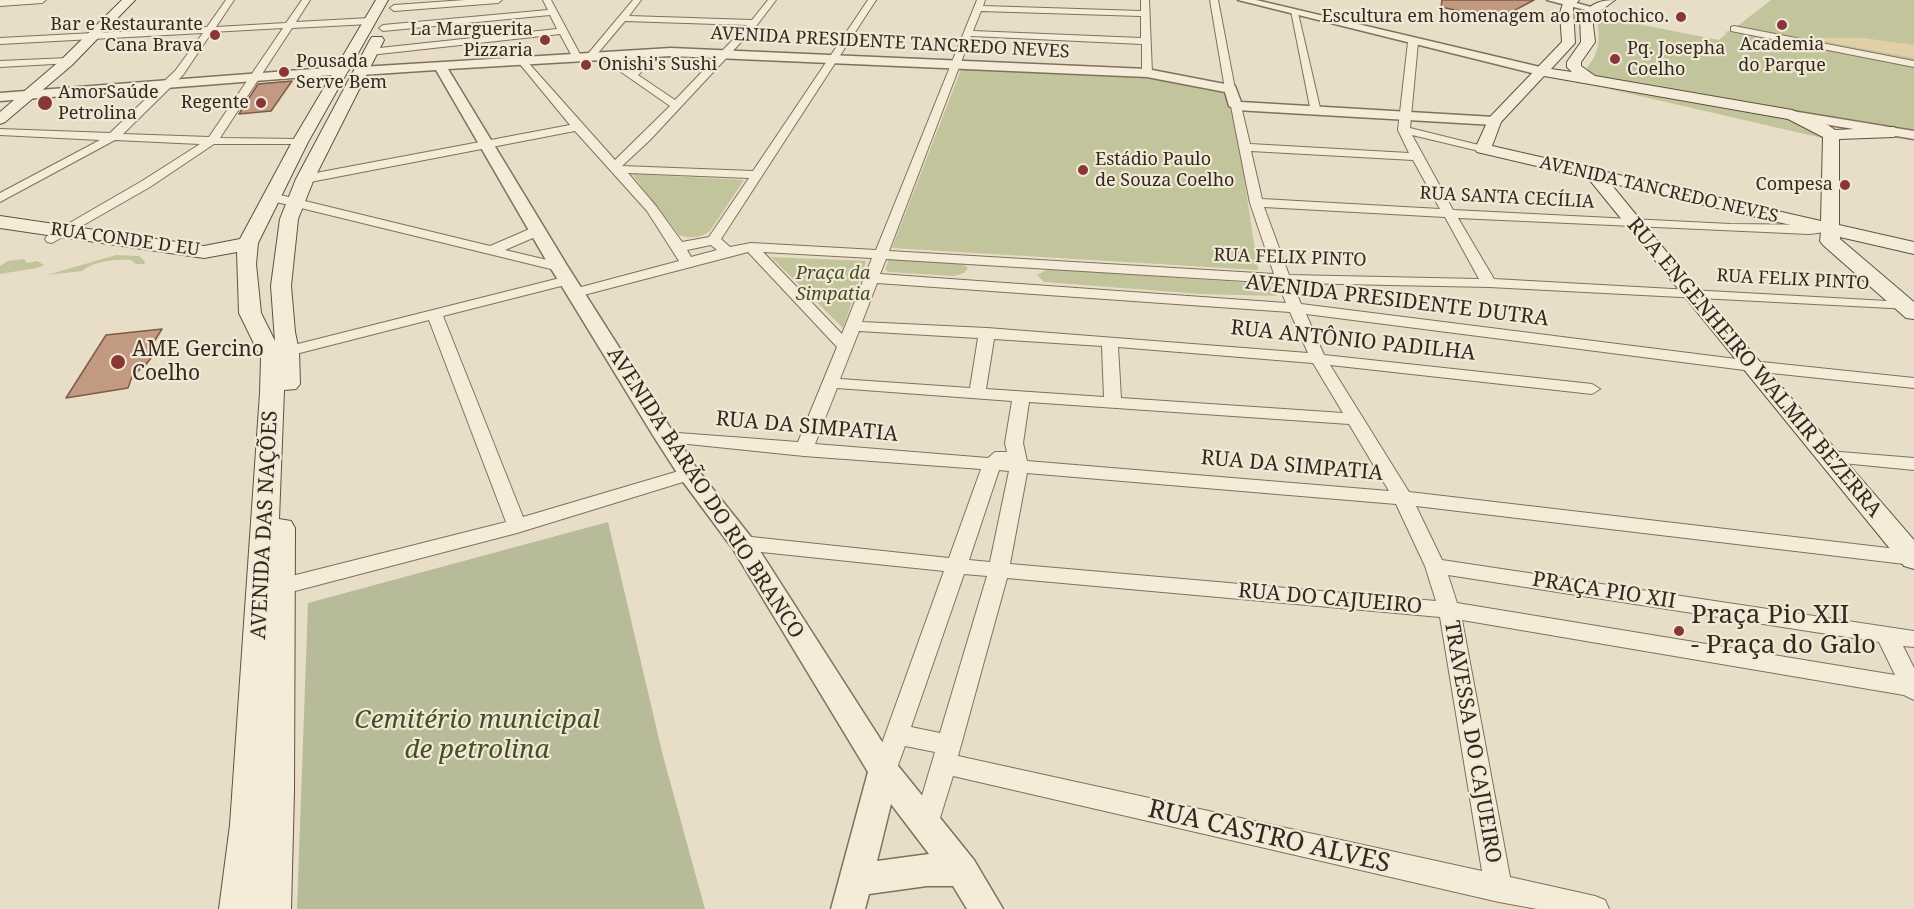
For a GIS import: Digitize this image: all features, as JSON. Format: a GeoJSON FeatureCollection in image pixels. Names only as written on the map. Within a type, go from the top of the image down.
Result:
{"type":"FeatureCollection","features":[{"type":"Feature","properties":{"kind":"main road"},"geometry":{"type":"LineString","coordinates":[[0,119],[69,61],[129,0]]}},
{"type":"Feature","properties":{"kind":"main road"},"geometry":{"type":"LineString","coordinates":[[1483,149],[1494,121],[1568,43],[1570,2]]}},
{"type":"Feature","properties":{"kind":"main road"},"geometry":{"type":"LineString","coordinates":[[1591,80],[1574,67],[1574,62],[1588,42],[1586,21],[1598,3]]}},
{"type":"Feature","properties":{"kind":"main road","name":"AVENIDA DAS NAÇÕES"},"geometry":{"type":"LineString","coordinates":[[271,909],[272,358],[250,313],[247,253],[284,200],[305,179],[333,104],[379,23]]}},
{"type":"Feature","properties":{"kind":"main road"},"geometry":{"type":"LineString","coordinates":[[1540,71],[1792,115],[1822,128],[1831,135],[1894,132]]}},
{"type":"Feature","properties":{"kind":"main road","name":"AVENIDA DAS NAÇÕES"},"geometry":{"type":"LineString","coordinates":[[239,909],[280,525],[288,351],[284,332],[281,286],[287,230],[284,200],[300,142],[333,104]]}},
{"type":"Feature","properties":{"kind":"main road"},"geometry":{"type":"LineString","coordinates":[[1831,135],[1830,241],[1909,310]]}},
{"type":"Feature","properties":{"kind":"main road","name":"AVENIDA TANCREDO NEVES"},"geometry":{"type":"LineString","coordinates":[[1483,149],[1914,248]]}},
{"type":"Feature","properties":{"kind":"main road","name":"RUA ENGENHEIRO WALMIR BEZERRA"},"geometry":{"type":"LineString","coordinates":[[1595,176],[1690,293],[1914,558]]}},
{"type":"Feature","properties":{"kind":"main road","name":"RUA CONDE D EU"},"geometry":{"type":"LineString","coordinates":[[0,222],[58,236],[206,262],[247,253]]}},
{"type":"Feature","properties":{"kind":"main road","name":"RUA CONDE D EU"},"geometry":{"type":"LineString","coordinates":[[0,232],[58,236]]}},
{"type":"Feature","properties":{"kind":"street"},"geometry":{"type":"LineString","coordinates":[[3,3],[42,0]]}},
{"type":"Feature","properties":{"kind":"street"},"geometry":{"type":"LineString","coordinates":[[0,198],[113,137],[179,73],[230,0]]}},
{"type":"Feature","properties":{"kind":"street"},"geometry":{"type":"LineString","coordinates":[[58,236],[212,141],[291,26],[306,0]]}},
{"type":"Feature","properties":{"kind":"street"},"geometry":{"type":"LineString","coordinates":[[379,23],[498,0]]}},
{"type":"Feature","properties":{"kind":"street"},"geometry":{"type":"LineString","coordinates":[[547,0],[576,58]]}},
{"type":"Feature","properties":{"kind":"street"},"geometry":{"type":"LineString","coordinates":[[590,57],[637,0]]}},
{"type":"Feature","properties":{"kind":"street"},"geometry":{"type":"LineString","coordinates":[[617,167],[754,23],[772,0]]}},
{"type":"Feature","properties":{"kind":"street"},"geometry":{"type":"LineString","coordinates":[[679,247],[714,240],[872,0]]}},
{"type":"Feature","properties":{"kind":"street"},"geometry":{"type":"LineString","coordinates":[[1145,0],[1147,72]]}},
{"type":"Feature","properties":{"kind":"street"},"geometry":{"type":"LineString","coordinates":[[1214,0],[1230,89],[1236,106],[1316,112],[1404,123],[1494,121]]}},
{"type":"Feature","properties":{"kind":"street"},"geometry":{"type":"LineString","coordinates":[[1243,0],[1540,71]]}},
{"type":"Feature","properties":{"kind":"street"},"geometry":{"type":"LineString","coordinates":[[1552,0],[1598,3]]}},
{"type":"Feature","properties":{"kind":"street"},"geometry":{"type":"LineString","coordinates":[[804,450],[979,4],[1145,14]]}},
{"type":"Feature","properties":{"kind":"street"},"geometry":{"type":"LineString","coordinates":[[0,41],[379,23],[552,12]]}},
{"type":"Feature","properties":{"kind":"street"},"geometry":{"type":"LineString","coordinates":[[1294,13],[1316,112]]}},
{"type":"Feature","properties":{"kind":"street"},"geometry":{"type":"LineString","coordinates":[[622,18],[754,23]]}},
{"type":"Feature","properties":{"kind":"street"},"geometry":{"type":"LineString","coordinates":[[379,23],[562,31]]}},
{"type":"Feature","properties":{"kind":"street"},"geometry":{"type":"LineString","coordinates":[[1734,29],[1914,64]]}},
{"type":"Feature","properties":{"kind":"street"},"geometry":{"type":"LineString","coordinates":[[967,33],[1146,41]]}},
{"type":"Feature","properties":{"kind":"street"},"geometry":{"type":"LineString","coordinates":[[1413,42],[1404,123],[1417,157],[1489,283]]}},
{"type":"Feature","properties":{"kind":"street"},"geometry":{"type":"LineString","coordinates":[[632,75],[656,53]]}},
{"type":"Feature","properties":{"kind":"street","name":"AVENIDA PRESIDENTE TANCREDO NEVES"},"geometry":{"type":"LineString","coordinates":[[1,97],[350,71],[656,53],[1147,72],[1230,89]]}},
{"type":"Feature","properties":{"kind":"street"},"geometry":{"type":"LineString","coordinates":[[604,56],[675,105]]}},
{"type":"Feature","properties":{"kind":"street"},"geometry":{"type":"LineString","coordinates":[[522,60],[578,126],[617,167],[679,247],[687,263]]}},
{"type":"Feature","properties":{"kind":"street"},"geometry":{"type":"LineString","coordinates":[[0,64],[69,61]]}},
{"type":"Feature","properties":{"kind":"street","name":"AVENIDA BARÃO DO RIO BRANCO"},"geometry":{"type":"LineString","coordinates":[[440,66],[537,231],[665,437],[742,543],[884,771],[962,871],[986,909]]}},
{"type":"Feature","properties":{"kind":"street","name":"TRAVESSA DO CAJUEIRO"},"geometry":{"type":"LineString","coordinates":[[1236,106],[1256,203],[1283,279],[1318,359],[1403,498],[1436,566],[1449,610],[1499,889]]}},
{"type":"Feature","properties":{"kind":"street"},"geometry":{"type":"LineString","coordinates":[[1792,115],[1914,135]]}},
{"type":"Feature","properties":{"kind":"street","name":"AVENIDA TANCREDO NEVES"},"geometry":{"type":"LineString","coordinates":[[1404,123],[1483,149]]}},
{"type":"Feature","properties":{"kind":"street"},"geometry":{"type":"LineString","coordinates":[[305,179],[578,126]]}},
{"type":"Feature","properties":{"kind":"street"},"geometry":{"type":"LineString","coordinates":[[0,132],[212,141],[300,142]]}},
{"type":"Feature","properties":{"kind":"street"},"geometry":{"type":"LineString","coordinates":[[1243,147],[1417,157]]}},
{"type":"Feature","properties":{"kind":"street"},"geometry":{"type":"LineString","coordinates":[[617,167],[756,175]]}},
{"type":"Feature","properties":{"kind":"street"},"geometry":{"type":"LineString","coordinates":[[284,200],[490,251],[567,280]]}},
{"type":"Feature","properties":{"kind":"street","name":"RUA SANTA CECÍLIA"},"geometry":{"type":"LineString","coordinates":[[1256,203],[1786,230],[1829,228]]}},
{"type":"Feature","properties":{"kind":"street"},"geometry":{"type":"LineString","coordinates":[[490,251],[537,231]]}},
{"type":"Feature","properties":{"kind":"street"},"geometry":{"type":"LineString","coordinates":[[714,240],[727,252]]}},
{"type":"Feature","properties":{"kind":"street"},"geometry":{"type":"LineString","coordinates":[[751,247],[845,347]]}},
{"type":"Feature","properties":{"kind":"street","name":"RUA FELIX PINTO"},"geometry":{"type":"LineString","coordinates":[[288,351],[567,280],[687,263],[751,247],[1283,279],[1489,283],[1690,293],[1909,310]]}},
{"type":"Feature","properties":{"kind":"street"},"geometry":{"type":"LineString","coordinates":[[973,284],[979,260]]}},
{"type":"Feature","properties":{"kind":"street"},"geometry":{"type":"LineString","coordinates":[[1022,287],[1025,263]]}},
{"type":"Feature","properties":{"kind":"street","name":"AVENIDA PRESIDENTE DUTRA"},"geometry":{"type":"LineString","coordinates":[[873,278],[1296,308],[1752,366],[1914,383]]}},
{"type":"Feature","properties":{"kind":"street"},"geometry":{"type":"LineString","coordinates":[[435,315],[517,526]]}},
{"type":"Feature","properties":{"kind":"street","name":"RUA ANTÔNIO PADILHA"},"geometry":{"type":"LineString","coordinates":[[854,326],[987,333],[1318,359],[1592,389]]}},
{"type":"Feature","properties":{"kind":"street"},"geometry":{"type":"LineString","coordinates":[[977,393],[987,333]]}},
{"type":"Feature","properties":{"kind":"street"},"geometry":{"type":"LineString","coordinates":[[1110,342],[1113,403]]}},
{"type":"Feature","properties":{"kind":"street"},"geometry":{"type":"LineString","coordinates":[[830,383],[1353,419]]}},
{"type":"Feature","properties":{"kind":"street"},"geometry":{"type":"LineString","coordinates":[[926,826],[999,570],[1019,467],[1014,443],[1021,397]]}},
{"type":"Feature","properties":{"kind":"street","name":"RUA DA SIMPATIA"},"geometry":{"type":"LineString","coordinates":[[665,437],[1403,498],[1914,558]]}},
{"type":"Feature","properties":{"kind":"street"},"geometry":{"type":"LineString","coordinates":[[852,894],[884,771],[992,464],[1014,443]]}},
{"type":"Feature","properties":{"kind":"street"},"geometry":{"type":"LineString","coordinates":[[1828,457],[1914,464]]}},
{"type":"Feature","properties":{"kind":"street"},"geometry":{"type":"LineString","coordinates":[[272,589],[517,526],[690,474]]}},
{"type":"Feature","properties":{"kind":"street","name":"RUA DO CAJUEIRO"},"geometry":{"type":"LineString","coordinates":[[742,543],[999,570],[1449,610],[1913,688]]}},
{"type":"Feature","properties":{"kind":"street","name":"PRAÇA PIO XII"},"geometry":{"type":"LineString","coordinates":[[1436,566],[1914,639]]}},
{"type":"Feature","properties":{"kind":"street"},"geometry":{"type":"LineString","coordinates":[[1887,635],[1913,688]]}},
{"type":"Feature","properties":{"kind":"street","name":"RUA CASTRO ALVES"},"geometry":{"type":"LineString","coordinates":[[897,734],[945,754],[1499,889],[1595,909]]}},
{"type":"Feature","properties":{"kind":"street"},"geometry":{"type":"LineString","coordinates":[[852,894],[927,870],[962,871]]}},
{"type":"Feature","properties":{"kind":"green space"},"geometry":{"type":"Polygon","coordinates":[[[1771,0],[1914,0],[1914,132],[1597,78],[1588,72],[1587,68],[1595,55],[1598,43],[1597,16],[1719,40],[1727,33],[1724,32],[1731,31],[1771,0]]]}},
{"type":"Feature","properties":{"kind":"green space","name":"Estádio Paulo de Souza Coelho"},"geometry":{"type":"Polygon","coordinates":[[[962,67],[1146,75],[1231,91],[1258,270],[892,248],[962,67]]]}},
{"type":"Feature","properties":{"kind":"green space"},"geometry":{"type":"Polygon","coordinates":[[[1553,76],[1787,116],[1819,132],[1822,138],[1553,76]]]}},
{"type":"Feature","properties":{"kind":"green space"},"geometry":{"type":"Polygon","coordinates":[[[632,174],[744,180],[710,231],[703,235],[687,237],[679,235],[632,174]]]}},
{"type":"Feature","properties":{"kind":"green space"},"geometry":{"type":"Polygon","coordinates":[[[116,255],[139,256],[145,261],[144,264],[136,264],[131,260],[106,261],[92,265],[83,271],[47,275],[116,255]]]}},
{"type":"Feature","properties":{"kind":"green space","name":"Praça da Simpatia"},"geometry":{"type":"Polygon","coordinates":[[[771,257],[866,261],[843,328],[771,257]]]}},
{"type":"Feature","properties":{"kind":"green space"},"geometry":{"type":"Polygon","coordinates":[[[24,259],[27,263],[37,261],[44,265],[0,274],[0,266],[8,261],[24,259]]]}},
{"type":"Feature","properties":{"kind":"green space"},"geometry":{"type":"Polygon","coordinates":[[[889,259],[962,263],[968,268],[964,273],[954,276],[888,272],[885,269],[889,259]]]}},
{"type":"Feature","properties":{"kind":"green space"},"geometry":{"type":"Polygon","coordinates":[[[1048,269],[1268,284],[1277,296],[1200,294],[1044,282],[1037,275],[1048,269]]]}},
{"type":"Feature","properties":{"kind":"green space","name":"Cemitério municipal de petrolina"},"geometry":{"type":"Polygon","coordinates":[[[608,522],[663,756],[705,909],[297,909],[308,603],[608,522]]]}},
{"type":"Feature","properties":{"kind":"sand"},"geometry":{"type":"Polygon","coordinates":[[[1806,38],[1863,38],[1914,45],[1914,58],[1806,38]]]}},
{"type":"Feature","properties":{"kind":"building"},"geometry":{"type":"Polygon","coordinates":[[[1442,0],[1534,0],[1498,19],[1441,7],[1442,0]]]}},
{"type":"Feature","properties":{"kind":"building","name":"Regente"},"geometry":{"type":"Polygon","coordinates":[[[292,81],[271,111],[239,114],[258,84],[292,81]]]}},
{"type":"Feature","properties":{"kind":"building","name":"AME Gercino Coelho"},"geometry":{"type":"Polygon","coordinates":[[[162,329],[150,348],[151,358],[144,367],[133,374],[128,388],[66,398],[106,335],[162,329]]]}},
{"type":"Feature","properties":{"kind":"place","name":"Escultura em homenagem ao motochico."},"geometry":{"type":"Point","coordinates":[1681,17]}},
{"type":"Feature","properties":{"kind":"place","name":"Academia do Parque"},"geometry":{"type":"Point","coordinates":[1782,25]}},
{"type":"Feature","properties":{"kind":"place","name":"Bar e Restaurante Cana Brava"},"geometry":{"type":"Point","coordinates":[215,35]}},
{"type":"Feature","properties":{"kind":"place","name":"La Marguerita Pizzaria"},"geometry":{"type":"Point","coordinates":[545,40]}},
{"type":"Feature","properties":{"kind":"place","name":"Pq. Josepha Coelho"},"geometry":{"type":"Point","coordinates":[1615,59]}},
{"type":"Feature","properties":{"kind":"place","name":"Onishi's Sushi"},"geometry":{"type":"Point","coordinates":[586,65]}},
{"type":"Feature","properties":{"kind":"place","name":"Pousada Serve Bem"},"geometry":{"type":"Point","coordinates":[284,72]}},
{"type":"Feature","properties":{"kind":"place","name":"AmorSaúde Petrolina"},"geometry":{"type":"Point","coordinates":[45,103]}},
{"type":"Feature","properties":{"kind":"place","name":"Regente"},"geometry":{"type":"Point","coordinates":[261,103]}},
{"type":"Feature","properties":{"kind":"place","name":"Estádio Paulo de Souza Coelho"},"geometry":{"type":"Point","coordinates":[1083,170]}},
{"type":"Feature","properties":{"kind":"place","name":"Compesa"},"geometry":{"type":"Point","coordinates":[1845,185]}},
{"type":"Feature","properties":{"kind":"place","name":"AME Gercino Coelho"},"geometry":{"type":"Point","coordinates":[118,362]}},
{"type":"Feature","properties":{"kind":"place","name":"Praça Pio XII - Praça do Galo"},"geometry":{"type":"Point","coordinates":[1679,631]}}]}
